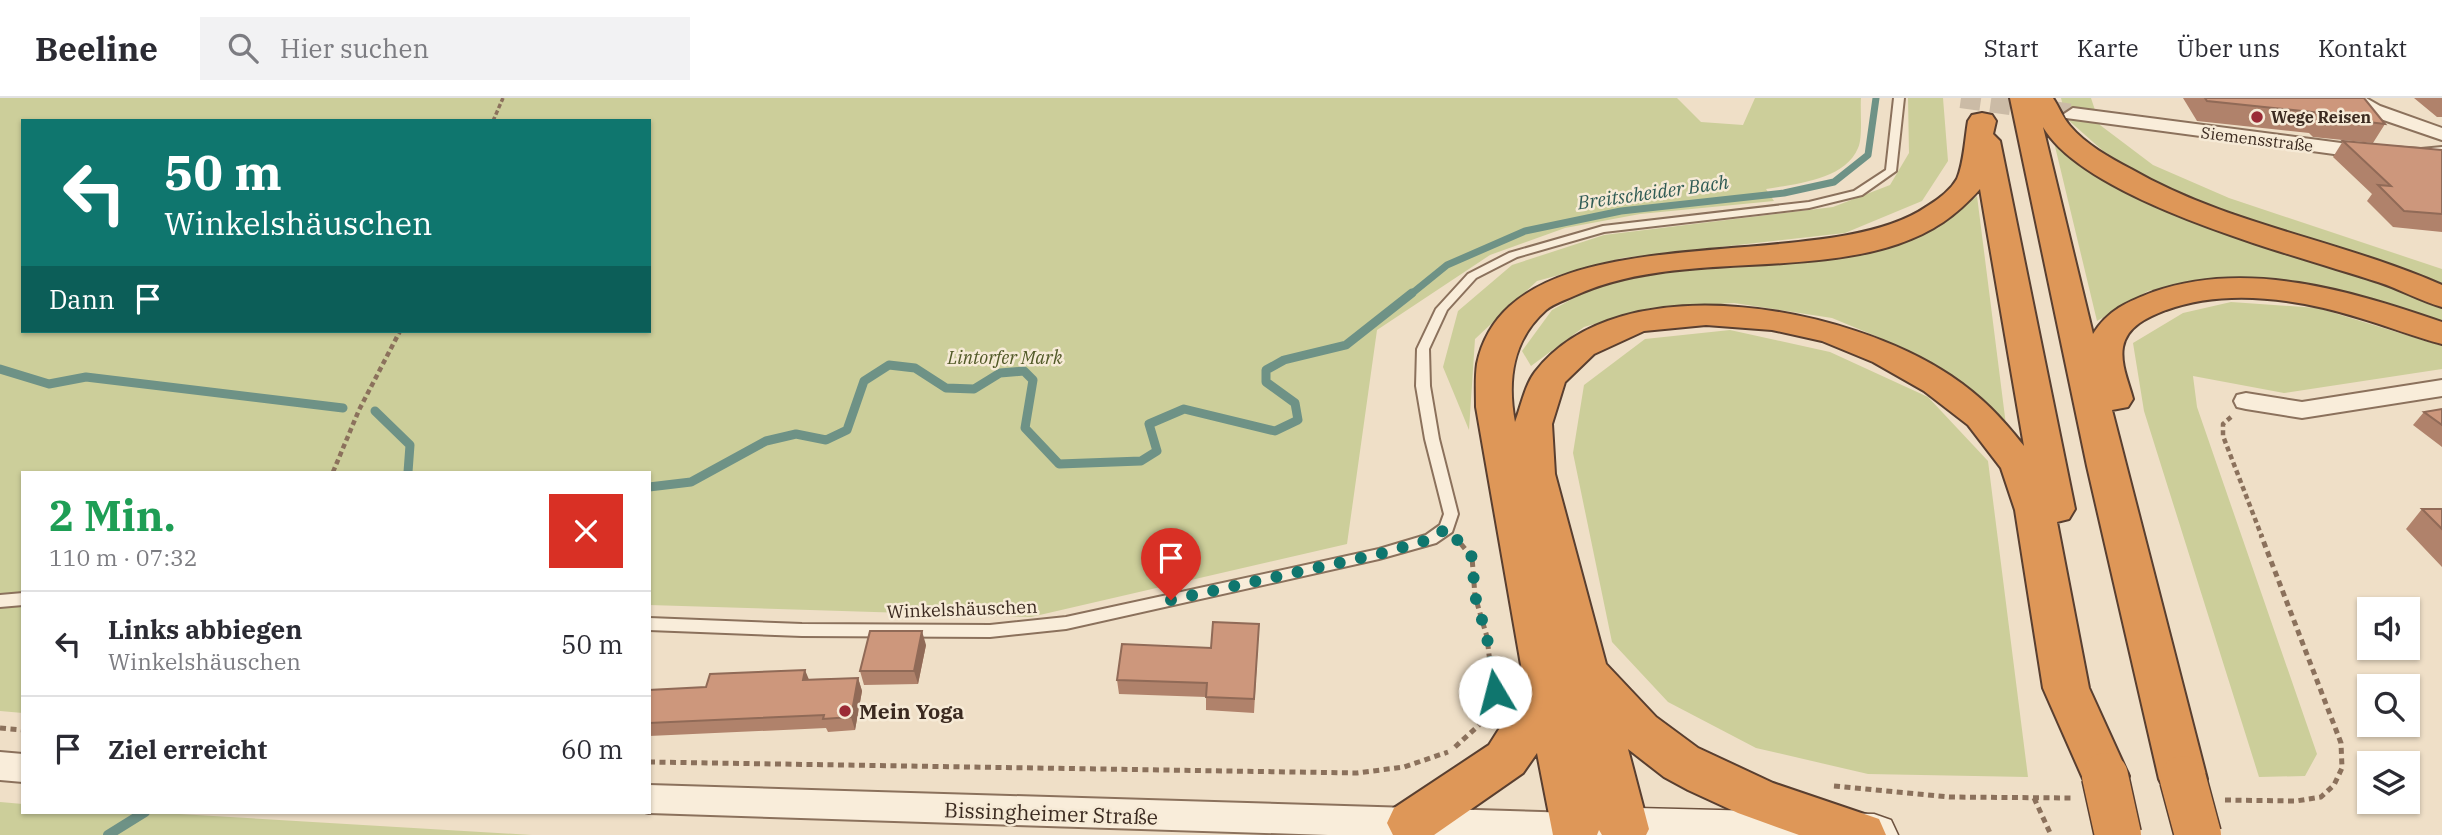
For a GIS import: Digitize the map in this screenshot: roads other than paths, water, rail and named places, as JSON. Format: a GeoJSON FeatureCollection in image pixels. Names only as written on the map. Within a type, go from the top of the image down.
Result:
{"type":"FeatureCollection","features":[{"type":"Feature","properties":{"kind":"highway"},"geometry":{"type":"LineString","coordinates":[[2023,98],[2106,466],[2198,835]]}},
{"type":"Feature","properties":{"kind":"highway"},"geometry":{"type":"LineString","coordinates":[[2040,98],[2052,121],[2069,140],[2099,164],[2153,195],[2215,220],[2395,277],[2442,297]]}},
{"type":"Feature","properties":{"kind":"highway"},"geometry":{"type":"LineString","coordinates":[[1624,829],[1567,678],[1494,407],[1495,363],[1509,329],[1536,301],[1582,281],[1641,266],[1835,247],[1885,238],[1922,224],[1948,206],[1971,181],[1981,109]]}},
{"type":"Feature","properties":{"kind":"highway"},"geometry":{"type":"LineString","coordinates":[[1981,109],[2118,835]]}},
{"type":"Feature","properties":{"kind":"highway"},"geometry":{"type":"LineString","coordinates":[[2106,466],[2124,447],[2105,351],[2116,325],[2137,310],[2167,296],[2222,288],[2282,292],[2341,302],[2442,334]]}},
{"type":"Feature","properties":{"kind":"highway"},"geometry":{"type":"LineString","coordinates":[[1576,828],[1567,678],[1536,474],[1533,424],[1549,378],[1582,347],[1637,322],[1706,315],[1772,320],[1832,333],[1885,355],[1937,383],[1981,417],[2019,465],[2035,510],[2066,688],[2105,776]]}},
{"type":"Feature","properties":{"kind":"highway"},"geometry":{"type":"LineString","coordinates":[[1412,823],[1506,759],[1567,678]]}},
{"type":"Feature","properties":{"kind":"highway"},"geometry":{"type":"LineString","coordinates":[[1567,678],[1690,768],[1740,792],[1861,835]]}},
{"type":"Feature","properties":{"kind":"street"},"geometry":{"type":"LineString","coordinates":[[2353,98],[2373,110],[2442,134]]}},
{"type":"Feature","properties":{"kind":"street","name":"Siemensstraße"},"geometry":{"type":"LineString","coordinates":[[2073,114],[2356,151],[2421,155],[2442,153]]}},
{"type":"Feature","properties":{"kind":"street"},"geometry":{"type":"LineString","coordinates":[[2246,401],[2302,410],[2442,388]]}},
{"type":"Feature","properties":{"kind":"street"},"geometry":{"type":"LineString","coordinates":[[0,766],[21,768]]}},
{"type":"Feature","properties":{"kind":"street","name":"Bissingheimer Straße"},"geometry":{"type":"LineString","coordinates":[[651,799],[1874,835]]}},
{"type":"Feature","properties":{"kind":"lane","name":"Winkelshäuschen"},"geometry":{"type":"LineString","coordinates":[[651,624],[802,630],[990,631],[1066,624],[1379,554],[1431,539],[1447,528],[1451,514],[1432,439],[1423,386],[1423,349],[1442,309],[1472,276],[1513,256],[1603,229],[1809,205],[1858,193],[1891,171],[1899,98]]}},
{"type":"Feature","properties":{"kind":"lane"},"geometry":{"type":"LineString","coordinates":[[0,601],[21,599]]}},
{"type":"Feature","properties":{"kind":"waterway","name":"Breitscheider Bach"},"geometry":{"type":"LineString","coordinates":[[1410,295],[1447,265],[1525,231],[1621,211],[1784,193],[1834,182],[1868,155],[1876,98]]}},
{"type":"Feature","properties":{"kind":"waterway","name":"Breitscheider Bach"},"geometry":{"type":"LineString","coordinates":[[651,487],[691,482],[766,441],[796,434],[826,440],[847,430],[864,381],[889,365],[915,368],[946,388],[974,389],[1000,373],[1024,371],[1033,380],[1025,428],[1059,464],[1141,461],[1157,451],[1149,424],[1184,409],[1275,431],[1298,420],[1295,403],[1266,382],[1266,370],[1284,360],[1346,345],[1412,293]]}},
{"type":"Feature","properties":{"kind":"waterway"},"geometry":{"type":"LineString","coordinates":[[0,369],[49,384],[86,377],[343,408]]}},
{"type":"Feature","properties":{"kind":"waterway"},"geometry":{"type":"LineString","coordinates":[[375,411],[410,445],[408,471]]}},
{"type":"Feature","properties":{"kind":"waterway","name":"Breitscheider Bach"},"geometry":{"type":"LineString","coordinates":[[108,835],[142,814]]}},
{"type":"Feature","properties":{"kind":"tunnel"},"geometry":{"type":"LineString","coordinates":[[1961,98],[2073,114]]}},
{"type":"Feature","properties":{"kind":"place","name":"Wege Reisen"},"geometry":{"type":"Point","coordinates":[2257,117]}},
{"type":"Feature","properties":{"kind":"place","name":"Mein Yoga"},"geometry":{"type":"Point","coordinates":[845,711]}},
{"type":"Feature","properties":{"kind":"park label","name":"Lintorfer Mark"},"geometry":{"type":"Point","coordinates":[1005,357]}}]}
